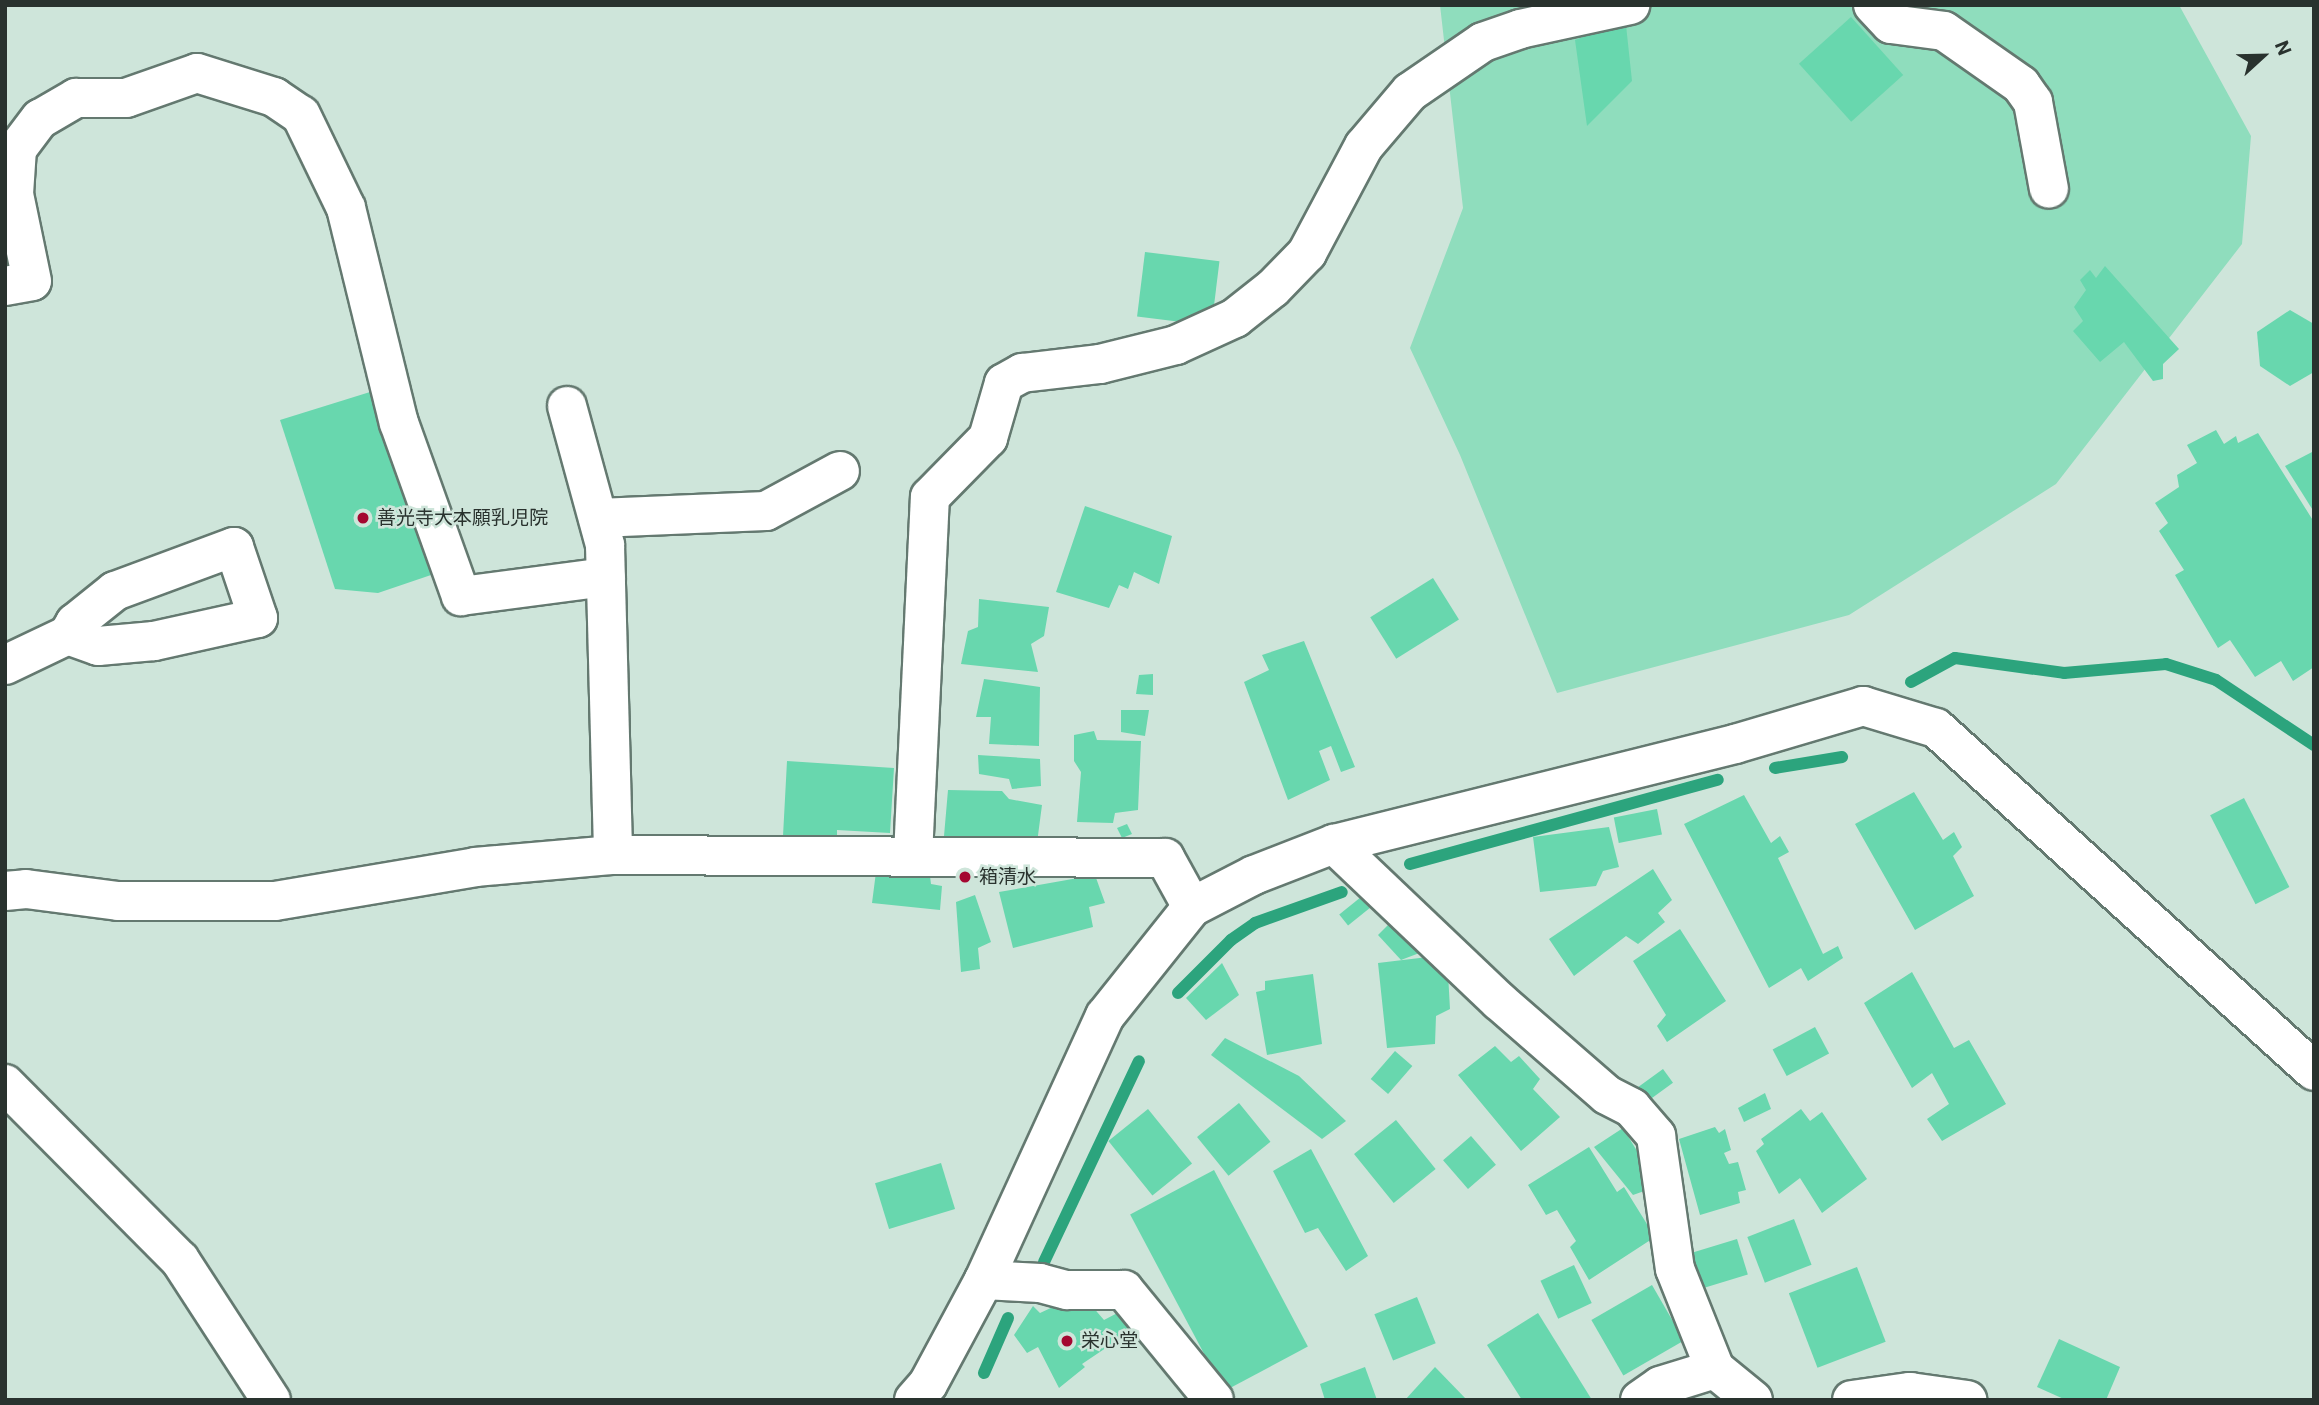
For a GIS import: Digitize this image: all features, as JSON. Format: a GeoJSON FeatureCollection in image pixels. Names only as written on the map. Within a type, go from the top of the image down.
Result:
{"type":"FeatureCollection","features":[{"type":"Feature","properties":{"kind":"street"},"geometry":{"type":"LineString","coordinates":[[913,856],[930,497],[988,438],[1004,383],[1022,373],[1100,364],[1175,345],[1235,318],[1273,288],[1307,253],[1364,146],[1410,92],[1483,42],[1520,29],[1630,5]]}},
{"type":"Feature","properties":{"kind":"street"},"geometry":{"type":"LineString","coordinates":[[1874,5],[1891,24],[1944,31],[2021,85],[2033,102],[2049,189]]}},
{"type":"Feature","properties":{"kind":"street"},"geometry":{"type":"LineString","coordinates":[[5,286],[32,281],[14,194],[17,149],[40,119],[76,98],[126,98],[197,73],[274,97],[300,115],[346,208],[399,423],[461,596],[606,577]]}},
{"type":"Feature","properties":{"kind":"street"},"geometry":{"type":"LineString","coordinates":[[567,406],[598,518],[606,577],[613,855]]}},
{"type":"Feature","properties":{"kind":"street"},"geometry":{"type":"LineString","coordinates":[[598,518],[766,511],[840,471]]}},
{"type":"Feature","properties":{"kind":"street"},"geometry":{"type":"LineString","coordinates":[[5,665],[68,635]]}},
{"type":"Feature","properties":{"kind":"street"},"geometry":{"type":"LineString","coordinates":[[914,1400],[928,1384],[984,1280],[1105,1016],[1192,907],[1254,875],[1334,844],[1735,744],[1863,706],[1936,728],[2314,1071]]}},
{"type":"Feature","properties":{"kind":"street"},"geometry":{"type":"LineString","coordinates":[[1334,844],[1499,1001],[1607,1095],[1632,1108],[1656,1136],[1675,1269],[1715,1369],[1754,1400]]}},
{"type":"Feature","properties":{"kind":"street"},"geometry":{"type":"LineString","coordinates":[[5,891],[26,889],[118,901],[275,901],[475,867],[613,855],[1165,858],[1192,907]]}},
{"type":"Feature","properties":{"kind":"street"},"geometry":{"type":"LineString","coordinates":[[5,1084],[180,1260],[271,1400]]}},
{"type":"Feature","properties":{"kind":"street"},"geometry":{"type":"LineString","coordinates":[[984,1280],[1040,1283],[1068,1290],[1124,1290],[1214,1400]]}},
{"type":"Feature","properties":{"kind":"street"},"geometry":{"type":"LineString","coordinates":[[1640,1400],[1660,1386],[1715,1369]]}},
{"type":"Feature","properties":{"kind":"street"},"geometry":{"type":"LineString","coordinates":[[1852,1400],[1910,1392],[1967,1400]]}},
{"type":"Feature","properties":{"kind":"green space"},"geometry":{"type":"Polygon","coordinates":[[[1440,5],[2179,5],[2251,136],[2242,244],[2056,484],[1849,615],[1557,693],[1460,455],[1410,348],[1463,208],[1440,5]]]}},
{"type":"Feature","properties":{"kind":"building"},"geometry":{"type":"Polygon","coordinates":[[[1851,17],[1903,75],[1851,122],[1799,64],[1851,17]]]}},
{"type":"Feature","properties":{"kind":"building"},"geometry":{"type":"Polygon","coordinates":[[[1626,25],[1632,81],[1587,126],[1575,40],[1588,35],[1586,27],[1626,25]]]}},
{"type":"Feature","properties":{"kind":"building"},"geometry":{"type":"Polygon","coordinates":[[[1145,252],[1219,261],[1212,326],[1137,317],[1145,252]]]}},
{"type":"Feature","properties":{"kind":"building"},"geometry":{"type":"Polygon","coordinates":[[[2105,266],[2179,349],[2163,364],[2163,379],[2153,381],[2124,342],[2100,362],[2073,331],[2083,321],[2074,307],[2086,290],[2080,280],[2090,270],[2096,278],[2105,266]]]}},
{"type":"Feature","properties":{"kind":"building"},"geometry":{"type":"Polygon","coordinates":[[[2290,310],[2314,324],[2314,372],[2290,386],[2260,366],[2257,332],[2290,310]]]}},
{"type":"Feature","properties":{"kind":"building","name":"善光寺大本願乳児院"},"geometry":{"type":"Polygon","coordinates":[[[370,392],[431,575],[378,593],[335,589],[280,420],[370,392]]]}},
{"type":"Feature","properties":{"kind":"building"},"geometry":{"type":"Polygon","coordinates":[[[2216,430],[2224,444],[2236,436],[2238,443],[2258,433],[2314,522],[2314,667],[2293,681],[2281,661],[2255,677],[2230,640],[2218,648],[2175,575],[2184,570],[2159,531],[2168,523],[2155,503],[2179,487],[2177,475],[2197,463],[2187,445],[2216,430]]]}},
{"type":"Feature","properties":{"kind":"building"},"geometry":{"type":"Polygon","coordinates":[[[2314,451],[2314,512],[2285,466],[2314,451]]]}},
{"type":"Feature","properties":{"kind":"building"},"geometry":{"type":"Polygon","coordinates":[[[1085,506],[1172,536],[1159,584],[1134,572],[1128,589],[1119,585],[1109,608],[1056,592],[1085,506]]]}},
{"type":"Feature","properties":{"kind":"building"},"geometry":{"type":"Polygon","coordinates":[[[1433,578],[1459,620],[1396,659],[1370,617],[1433,578]]]}},
{"type":"Feature","properties":{"kind":"building"},"geometry":{"type":"Polygon","coordinates":[[[979,599],[1049,607],[1044,636],[1031,644],[1038,672],[961,664],[968,631],[978,627],[979,599]]]}},
{"type":"Feature","properties":{"kind":"building"},"geometry":{"type":"Polygon","coordinates":[[[1304,641],[1355,767],[1341,772],[1331,746],[1319,751],[1330,780],[1288,800],[1244,682],[1269,670],[1262,655],[1304,641]]]}},
{"type":"Feature","properties":{"kind":"building"},"geometry":{"type":"Polygon","coordinates":[[[1153,674],[1153,695],[1136,694],[1139,675],[1153,674]]]}},
{"type":"Feature","properties":{"kind":"building"},"geometry":{"type":"Polygon","coordinates":[[[984,679],[1040,687],[1039,746],[989,744],[991,717],[976,717],[984,679]]]}},
{"type":"Feature","properties":{"kind":"building"},"geometry":{"type":"Polygon","coordinates":[[[1121,710],[1149,710],[1145,736],[1121,732],[1121,710]]]}},
{"type":"Feature","properties":{"kind":"building"},"geometry":{"type":"Polygon","coordinates":[[[1094,731],[1097,740],[1141,741],[1138,810],[1115,813],[1113,823],[1077,822],[1081,772],[1074,761],[1074,735],[1094,731]]]}},
{"type":"Feature","properties":{"kind":"building"},"geometry":{"type":"Polygon","coordinates":[[[978,755],[1040,759],[1041,786],[1012,789],[1009,779],[979,774],[978,755]]]}},
{"type":"Feature","properties":{"kind":"building"},"geometry":{"type":"Polygon","coordinates":[[[787,761],[894,768],[890,833],[837,830],[837,839],[783,836],[787,761]]]}},
{"type":"Feature","properties":{"kind":"building"},"geometry":{"type":"Polygon","coordinates":[[[948,790],[1002,791],[1009,799],[1042,805],[1037,843],[944,836],[948,790]]]}},
{"type":"Feature","properties":{"kind":"building"},"geometry":{"type":"Polygon","coordinates":[[[1914,792],[1943,840],[1954,832],[1962,847],[1953,856],[1974,896],[1915,930],[1855,824],[1914,792]]]}},
{"type":"Feature","properties":{"kind":"building"},"geometry":{"type":"Polygon","coordinates":[[[1744,795],[1771,843],[1780,836],[1789,852],[1778,858],[1823,954],[1838,946],[1843,958],[1808,981],[1801,968],[1769,988],[1684,824],[1744,795]]]}},
{"type":"Feature","properties":{"kind":"building"},"geometry":{"type":"Polygon","coordinates":[[[2244,798],[2289,887],[2256,904],[2210,815],[2244,798]]]}},
{"type":"Feature","properties":{"kind":"building"},"geometry":{"type":"Polygon","coordinates":[[[1657,809],[1662,835],[1619,843],[1614,817],[1657,809]]]}},
{"type":"Feature","properties":{"kind":"building"},"geometry":{"type":"Polygon","coordinates":[[[1127,824],[1132,834],[1122,838],[1117,828],[1127,824]]]}},
{"type":"Feature","properties":{"kind":"building"},"geometry":{"type":"Polygon","coordinates":[[[1609,827],[1619,867],[1603,871],[1596,886],[1540,892],[1533,837],[1609,827]]]}},
{"type":"Feature","properties":{"kind":"building"},"geometry":{"type":"Polygon","coordinates":[[[1653,869],[1672,900],[1658,913],[1665,922],[1638,944],[1626,936],[1574,976],[1549,939],[1653,869]]]}},
{"type":"Feature","properties":{"kind":"building"},"geometry":{"type":"Polygon","coordinates":[[[876,872],[930,876],[931,884],[942,886],[940,910],[872,903],[876,872]]]}},
{"type":"Feature","properties":{"kind":"building"},"geometry":{"type":"Polygon","coordinates":[[[1095,875],[1105,903],[1089,907],[1093,927],[1013,948],[999,892],[1095,875]]]}},
{"type":"Feature","properties":{"kind":"building"},"geometry":{"type":"Polygon","coordinates":[[[975,895],[991,942],[978,948],[980,969],[961,972],[956,902],[975,895]]]}},
{"type":"Feature","properties":{"kind":"building"},"geometry":{"type":"Polygon","coordinates":[[[1361,897],[1370,908],[1348,926],[1339,915],[1361,897]]]}},
{"type":"Feature","properties":{"kind":"building"},"geometry":{"type":"Polygon","coordinates":[[[1392,921],[1422,952],[1401,960],[1378,935],[1392,921]]]}},
{"type":"Feature","properties":{"kind":"building"},"geometry":{"type":"Polygon","coordinates":[[[1680,929],[1726,1001],[1667,1042],[1657,1026],[1666,1015],[1633,961],[1680,929]]]}},
{"type":"Feature","properties":{"kind":"building"},"geometry":{"type":"Polygon","coordinates":[[[1428,957],[1448,973],[1450,1009],[1436,1016],[1435,1044],[1387,1048],[1378,963],[1428,957]]]}},
{"type":"Feature","properties":{"kind":"building"},"geometry":{"type":"Polygon","coordinates":[[[1222,963],[1239,995],[1206,1020],[1186,998],[1222,963]]]}},
{"type":"Feature","properties":{"kind":"building"},"geometry":{"type":"Polygon","coordinates":[[[1912,972],[1954,1048],[1969,1040],[2006,1104],[1942,1141],[1927,1119],[1949,1104],[1932,1073],[1912,1088],[1864,1003],[1912,972]]]}},
{"type":"Feature","properties":{"kind":"building"},"geometry":{"type":"Polygon","coordinates":[[[1313,974],[1322,1044],[1267,1055],[1256,992],[1265,990],[1265,981],[1313,974]]]}},
{"type":"Feature","properties":{"kind":"building"},"geometry":{"type":"Polygon","coordinates":[[[1815,1027],[1829,1053],[1787,1076],[1773,1050],[1815,1027]]]}},
{"type":"Feature","properties":{"kind":"building"},"geometry":{"type":"Polygon","coordinates":[[[1225,1038],[1299,1076],[1346,1121],[1322,1139],[1211,1055],[1225,1038]]]}},
{"type":"Feature","properties":{"kind":"building"},"geometry":{"type":"Polygon","coordinates":[[[1495,1046],[1511,1062],[1519,1056],[1540,1079],[1533,1089],[1560,1117],[1521,1151],[1458,1075],[1495,1046]]]}},
{"type":"Feature","properties":{"kind":"building"},"geometry":{"type":"Polygon","coordinates":[[[1395,1051],[1412,1066],[1388,1094],[1371,1079],[1395,1051]]]}},
{"type":"Feature","properties":{"kind":"building"},"geometry":{"type":"Polygon","coordinates":[[[1663,1069],[1673,1083],[1645,1103],[1635,1089],[1663,1069]]]}},
{"type":"Feature","properties":{"kind":"building"},"geometry":{"type":"Polygon","coordinates":[[[1765,1093],[1771,1109],[1744,1122],[1738,1108],[1765,1093]]]}},
{"type":"Feature","properties":{"kind":"building"},"geometry":{"type":"Polygon","coordinates":[[[1239,1103],[1270,1142],[1229,1176],[1197,1137],[1239,1103]]]}},
{"type":"Feature","properties":{"kind":"building"},"geometry":{"type":"Polygon","coordinates":[[[1148,1109],[1192,1163],[1152,1195],[1108,1141],[1148,1109]]]}},
{"type":"Feature","properties":{"kind":"building"},"geometry":{"type":"Polygon","coordinates":[[[1801,1109],[1810,1121],[1822,1112],[1867,1179],[1822,1213],[1800,1178],[1779,1194],[1756,1151],[1764,1144],[1761,1139],[1801,1109]]]}},
{"type":"Feature","properties":{"kind":"building"},"geometry":{"type":"Polygon","coordinates":[[[1396,1120],[1436,1169],[1394,1203],[1354,1154],[1396,1120]]]}},
{"type":"Feature","properties":{"kind":"building"},"geometry":{"type":"Polygon","coordinates":[[[1715,1127],[1719,1133],[1725,1129],[1731,1150],[1724,1153],[1729,1164],[1738,1162],[1746,1190],[1738,1192],[1740,1203],[1700,1215],[1679,1139],[1715,1127]]]}},
{"type":"Feature","properties":{"kind":"building"},"geometry":{"type":"Polygon","coordinates":[[[1623,1128],[1637,1151],[1647,1190],[1633,1195],[1594,1147],[1623,1128]]]}},
{"type":"Feature","properties":{"kind":"building"},"geometry":{"type":"Polygon","coordinates":[[[1471,1136],[1496,1165],[1468,1189],[1443,1160],[1471,1136]]]}},
{"type":"Feature","properties":{"kind":"building"},"geometry":{"type":"Polygon","coordinates":[[[1589,1147],[1617,1192],[1624,1187],[1655,1237],[1589,1280],[1570,1247],[1576,1241],[1557,1210],[1546,1215],[1528,1185],[1589,1147]]]}},
{"type":"Feature","properties":{"kind":"building"},"geometry":{"type":"Polygon","coordinates":[[[1311,1149],[1368,1256],[1346,1271],[1318,1228],[1305,1233],[1273,1171],[1311,1149]]]}},
{"type":"Feature","properties":{"kind":"building"},"geometry":{"type":"Polygon","coordinates":[[[941,1163],[955,1209],[889,1229],[875,1183],[941,1163]]]}},
{"type":"Feature","properties":{"kind":"building"},"geometry":{"type":"Polygon","coordinates":[[[1214,1170],[1308,1347],[1224,1391],[1130,1215],[1214,1170]]]}},
{"type":"Feature","properties":{"kind":"building"},"geometry":{"type":"Polygon","coordinates":[[[1794,1219],[1812,1265],[1765,1283],[1747,1237],[1794,1219]]]}},
{"type":"Feature","properties":{"kind":"building"},"geometry":{"type":"Polygon","coordinates":[[[1737,1239],[1748,1274],[1702,1288],[1691,1253],[1737,1239]]]}},
{"type":"Feature","properties":{"kind":"building"},"geometry":{"type":"Polygon","coordinates":[[[1574,1265],[1592,1303],[1558,1319],[1540,1281],[1574,1265]]]}},
{"type":"Feature","properties":{"kind":"building"},"geometry":{"type":"Polygon","coordinates":[[[1857,1267],[1886,1342],[1818,1368],[1789,1293],[1857,1267]]]}},
{"type":"Feature","properties":{"kind":"building"},"geometry":{"type":"Polygon","coordinates":[[[1652,1285],[1684,1340],[1623,1375],[1591,1320],[1652,1285]]]}},
{"type":"Feature","properties":{"kind":"building"},"geometry":{"type":"Polygon","coordinates":[[[1417,1297],[1436,1343],[1393,1361],[1374,1314],[1417,1297]]]}},
{"type":"Feature","properties":{"kind":"building","name":"栄心堂"},"geometry":{"type":"Polygon","coordinates":[[[1070,1299],[1091,1305],[1104,1320],[1125,1309],[1140,1325],[1082,1364],[1085,1367],[1059,1388],[1038,1347],[1027,1353],[1014,1335],[1033,1306],[1040,1313],[1070,1299]]]}},
{"type":"Feature","properties":{"kind":"building"},"geometry":{"type":"Polygon","coordinates":[[[1538,1313],[1592,1400],[1522,1400],[1487,1345],[1538,1313]]]}},
{"type":"Feature","properties":{"kind":"building"},"geometry":{"type":"Polygon","coordinates":[[[2059,1339],[2120,1367],[2106,1400],[2066,1400],[2037,1387],[2059,1339]]]}},
{"type":"Feature","properties":{"kind":"building"},"geometry":{"type":"Polygon","coordinates":[[[1365,1367],[1377,1400],[1325,1400],[1320,1384],[1365,1367]]]}},
{"type":"Feature","properties":{"kind":"building"},"geometry":{"type":"Polygon","coordinates":[[[1435,1367],[1467,1400],[1405,1400],[1435,1367]]]}},
{"type":"Feature","properties":{"kind":"waterway"},"geometry":{"type":"LineString","coordinates":[[1911,682],[1955,658],[2064,673],[2166,664],[2216,680],[2314,745]]}},
{"type":"Feature","properties":{"kind":"waterway"},"geometry":{"type":"LineString","coordinates":[[1775,768],[1842,757]]}},
{"type":"Feature","properties":{"kind":"waterway"},"geometry":{"type":"LineString","coordinates":[[1410,864],[1718,780]]}},
{"type":"Feature","properties":{"kind":"waterway"},"geometry":{"type":"LineString","coordinates":[[1178,993],[1231,940],[1255,923],[1342,892]]}},
{"type":"Feature","properties":{"kind":"waterway"},"geometry":{"type":"LineString","coordinates":[[1044,1262],[1139,1061]]}},
{"type":"Feature","properties":{"kind":"waterway"},"geometry":{"type":"LineString","coordinates":[[984,1373],[1008,1318]]}},
{"type":"Feature","properties":{"kind":"place","name":"善光寺大本願乳児院"},"geometry":{"type":"Point","coordinates":[363,518]}},
{"type":"Feature","properties":{"kind":"place","name":"箱清水"},"geometry":{"type":"Point","coordinates":[965,877]}},
{"type":"Feature","properties":{"kind":"place","name":"栄心堂"},"geometry":{"type":"Point","coordinates":[1067,1341]}}]}
